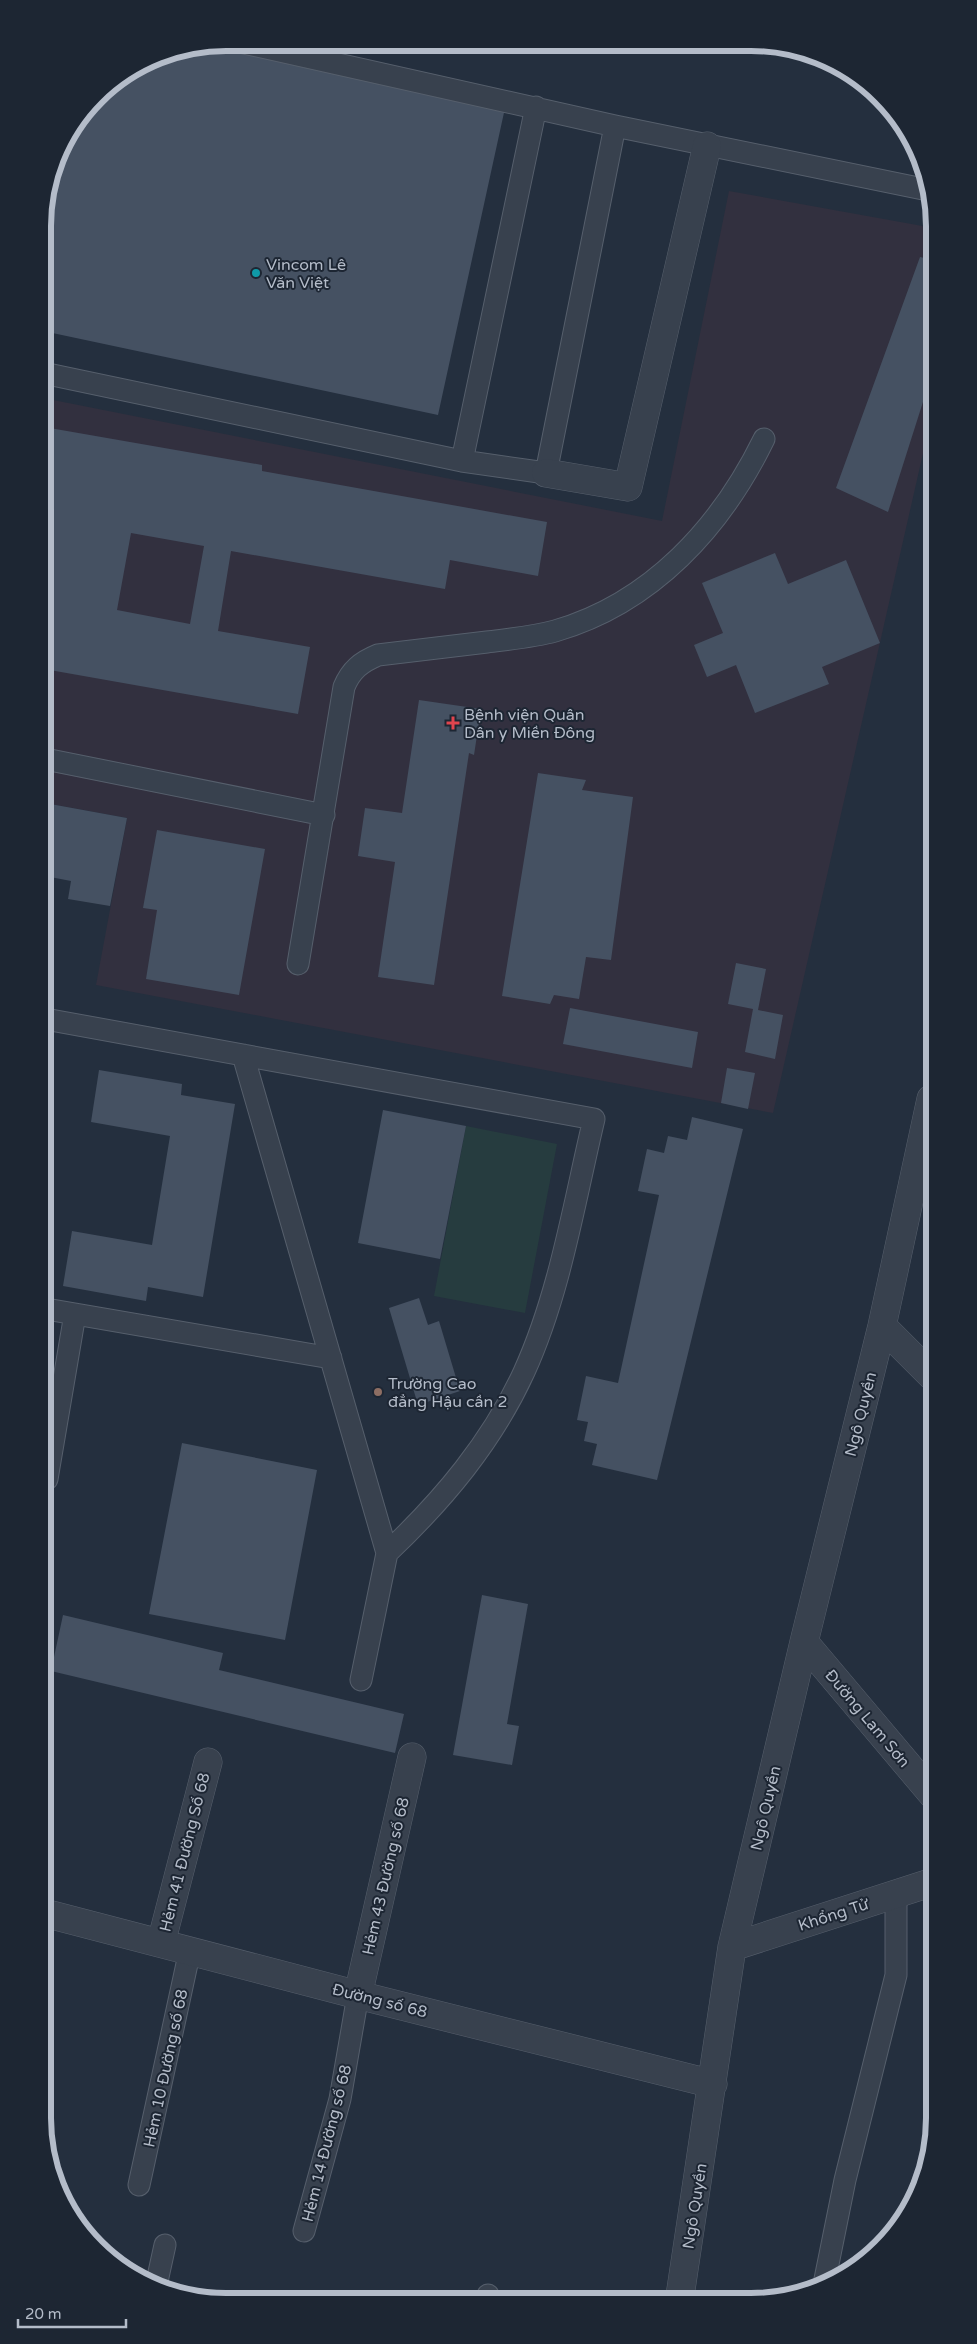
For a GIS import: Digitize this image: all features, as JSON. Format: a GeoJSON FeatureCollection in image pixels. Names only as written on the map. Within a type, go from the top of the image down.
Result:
{"type":"FeatureCollection","features":[{"type":"Feature","properties":{"kind":"street"},"geometry":{"type":"LineString","coordinates":[[546,473],[628,487],[707,146]]}},
{"type":"Feature","properties":{"kind":"street","name":"Ngô Quyền"},"geometry":{"type":"LineString","coordinates":[[680,2293],[732,1947],[804,1642],[882,1326],[926,1124]]}},
{"type":"Feature","properties":{"kind":"street"},"geometry":{"type":"LineString","coordinates":[[882,1326],[925,1369]]}},
{"type":"Feature","properties":{"kind":"street","name":"Đường Lam Sơn"},"geometry":{"type":"LineString","coordinates":[[804,1642],[925,1786]]}},
{"type":"Feature","properties":{"kind":"street","name":"Hẻm 43 Đường số 68"},"geometry":{"type":"LineString","coordinates":[[358,1995],[412,1757]]}},
{"type":"Feature","properties":{"kind":"street","name":"Hẻm 41 Đường Số 68"},"geometry":{"type":"LineString","coordinates":[[161,1942],[208,1762]]}},
{"type":"Feature","properties":{"kind":"street","name":"Khổng Tử"},"geometry":{"type":"LineString","coordinates":[[732,1947],[925,1885]]}},
{"type":"Feature","properties":{"kind":"street","name":"Đường số 68"},"geometry":{"type":"LineString","coordinates":[[51,1915],[358,1995],[713,2084]]}},
{"type":"Feature","properties":{"kind":"lane"},"geometry":{"type":"LineString","coordinates":[[284,52],[707,146],[921,189]]}},
{"type":"Feature","properties":{"kind":"lane"},"geometry":{"type":"LineString","coordinates":[[462,461],[536,107]]}},
{"type":"Feature","properties":{"kind":"lane"},"geometry":{"type":"LineString","coordinates":[[52,375],[462,461],[546,473],[615,126]]}},
{"type":"Feature","properties":{"kind":"lane"},"geometry":{"type":"LineString","coordinates":[[298,964],[344,687],[354,668],[365,660],[378,655],[528,637],[553,632],[578,624],[613,607],[646,586],[676,562],[703,535],[726,506],[747,473],[764,439]]}},
{"type":"Feature","properties":{"kind":"lane"},"geometry":{"type":"LineString","coordinates":[[52,761],[324,814]]}},
{"type":"Feature","properties":{"kind":"lane"},"geometry":{"type":"LineString","coordinates":[[52,1020],[594,1119],[551,1297],[524,1372],[486,1440],[464,1471],[421,1521],[387,1553]]}},
{"type":"Feature","properties":{"kind":"lane"},"geometry":{"type":"LineString","coordinates":[[243,1055],[387,1553],[361,1680]]}},
{"type":"Feature","properties":{"kind":"lane"},"geometry":{"type":"LineString","coordinates":[[51,1310],[331,1358]]}},
{"type":"Feature","properties":{"kind":"lane"},"geometry":{"type":"LineString","coordinates":[[51,1453],[75,1314]]}},
{"type":"Feature","properties":{"kind":"lane"},"geometry":{"type":"LineString","coordinates":[[826,2276],[845,2180],[896,1975],[896,1894]]}},
{"type":"Feature","properties":{"kind":"lane","name":"Hẻm 10 Đường số 68"},"geometry":{"type":"LineString","coordinates":[[139,2185],[190,1950]]}},
{"type":"Feature","properties":{"kind":"lane","name":"Hẻm 14 Đường số 68"},"geometry":{"type":"LineString","coordinates":[[304,2231],[340,2099],[358,1995]]}},
{"type":"Feature","properties":{"kind":"lane"},"geometry":{"type":"LineString","coordinates":[[158,2278],[164,2245]]}},
{"type":"Feature","properties":{"kind":"shaded area","name":"Bệnh viện Quân Dân y Miền Đông"},"geometry":{"type":"Polygon","coordinates":[[[729,191],[926,227],[926,441],[773,1113],[96,985],[127,818],[52,804],[52,400],[662,521],[729,191]]]}},
{"type":"Feature","properties":{"kind":"green space"},"geometry":{"type":"Polygon","coordinates":[[[466,1126],[557,1144],[525,1313],[434,1296],[466,1126]]]}},
{"type":"Feature","properties":{"kind":"building","name":"Vincom Lê Văn Việt"},"geometry":{"type":"Polygon","coordinates":[[[215,52],[246,52],[505,108],[438,415],[52,333],[53,203],[57,181],[69,149],[87,120],[111,95],[149,69],[192,55],[215,52]]]}},
{"type":"Feature","properties":{"kind":"building"},"geometry":{"type":"Polygon","coordinates":[[[920,257],[926,258],[926,393],[888,512],[836,488],[920,257]]]}},
{"type":"Feature","properties":{"kind":"building"},"geometry":{"type":"Polygon","coordinates":[[[52,428],[262,465],[262,471],[547,522],[538,576],[450,560],[445,589],[231,551],[218,631],[310,647],[298,714],[52,670],[52,428]],[[131,533],[117,610],[190,624],[204,546],[131,533]]]}},
{"type":"Feature","properties":{"kind":"building"},"geometry":{"type":"Polygon","coordinates":[[[775,553],[788,584],[846,560],[880,643],[822,667],[829,684],[755,713],[736,665],[707,677],[694,645],[723,633],[702,583],[775,553]]]}},
{"type":"Feature","properties":{"kind":"building"},"geometry":{"type":"Polygon","coordinates":[[[419,700],[481,709],[474,755],[469,753],[434,985],[378,977],[395,862],[358,856],[365,808],[402,813],[419,700]]]}},
{"type":"Feature","properties":{"kind":"building"},"geometry":{"type":"Polygon","coordinates":[[[538,773],[586,780],[582,790],[633,797],[611,960],[586,957],[579,999],[554,995],[550,1004],[502,996],[538,773]]]}},
{"type":"Feature","properties":{"kind":"building"},"geometry":{"type":"Polygon","coordinates":[[[52,804],[127,818],[110,906],[68,899],[71,881],[52,877],[52,804]]]}},
{"type":"Feature","properties":{"kind":"building"},"geometry":{"type":"Polygon","coordinates":[[[157,830],[265,849],[239,995],[146,979],[157,910],[143,908],[157,830]]]}},
{"type":"Feature","properties":{"kind":"building"},"geometry":{"type":"Polygon","coordinates":[[[736,963],[766,969],[758,1010],[783,1015],[775,1059],[745,1052],[753,1009],[728,1004],[736,963]]]}},
{"type":"Feature","properties":{"kind":"building"},"geometry":{"type":"Polygon","coordinates":[[[570,1008],[698,1032],[692,1068],[563,1044],[570,1008]]]}},
{"type":"Feature","properties":{"kind":"building"},"geometry":{"type":"Polygon","coordinates":[[[727,1068],[755,1073],[748,1109],[721,1103],[727,1068]]]}},
{"type":"Feature","properties":{"kind":"building"},"geometry":{"type":"Polygon","coordinates":[[[99,1070],[182,1084],[181,1095],[235,1104],[203,1297],[148,1287],[146,1301],[63,1286],[72,1231],[152,1245],[170,1136],[91,1122],[99,1070]]]}},
{"type":"Feature","properties":{"kind":"building"},"geometry":{"type":"Polygon","coordinates":[[[383,1110],[466,1126],[440,1259],[358,1243],[383,1110]]]}},
{"type":"Feature","properties":{"kind":"building"},"geometry":{"type":"Polygon","coordinates":[[[692,1117],[743,1129],[657,1480],[592,1465],[597,1444],[584,1441],[588,1422],[577,1420],[586,1376],[618,1383],[659,1195],[638,1191],[647,1149],[664,1153],[668,1136],[687,1140],[692,1117]]]}},
{"type":"Feature","properties":{"kind":"building"},"geometry":{"type":"Polygon","coordinates":[[[419,1298],[428,1325],[439,1321],[460,1391],[418,1405],[389,1308],[419,1298]]]}},
{"type":"Feature","properties":{"kind":"building"},"geometry":{"type":"Polygon","coordinates":[[[182,1443],[317,1470],[285,1640],[149,1614],[182,1443]]]}},
{"type":"Feature","properties":{"kind":"building"},"geometry":{"type":"Polygon","coordinates":[[[482,1595],[528,1604],[507,1724],[519,1726],[512,1765],[453,1755],[482,1595]]]}},
{"type":"Feature","properties":{"kind":"building"},"geometry":{"type":"Polygon","coordinates":[[[63,1615],[223,1653],[219,1670],[404,1714],[395,1753],[51,1670],[63,1615]]]}},
{"type":"Feature","properties":{"kind":"place","name":"Vincom Lê Văn Việt"},"geometry":{"type":"Point","coordinates":[256,273]}},
{"type":"Feature","properties":{"kind":"place","name":"Bệnh viện Quân Dân y Miền Đông"},"geometry":{"type":"Point","coordinates":[453,723]}},
{"type":"Feature","properties":{"kind":"place","name":"Trường Cao đẳng Hậu cần 2"},"geometry":{"type":"Point","coordinates":[378,1392]}}]}
